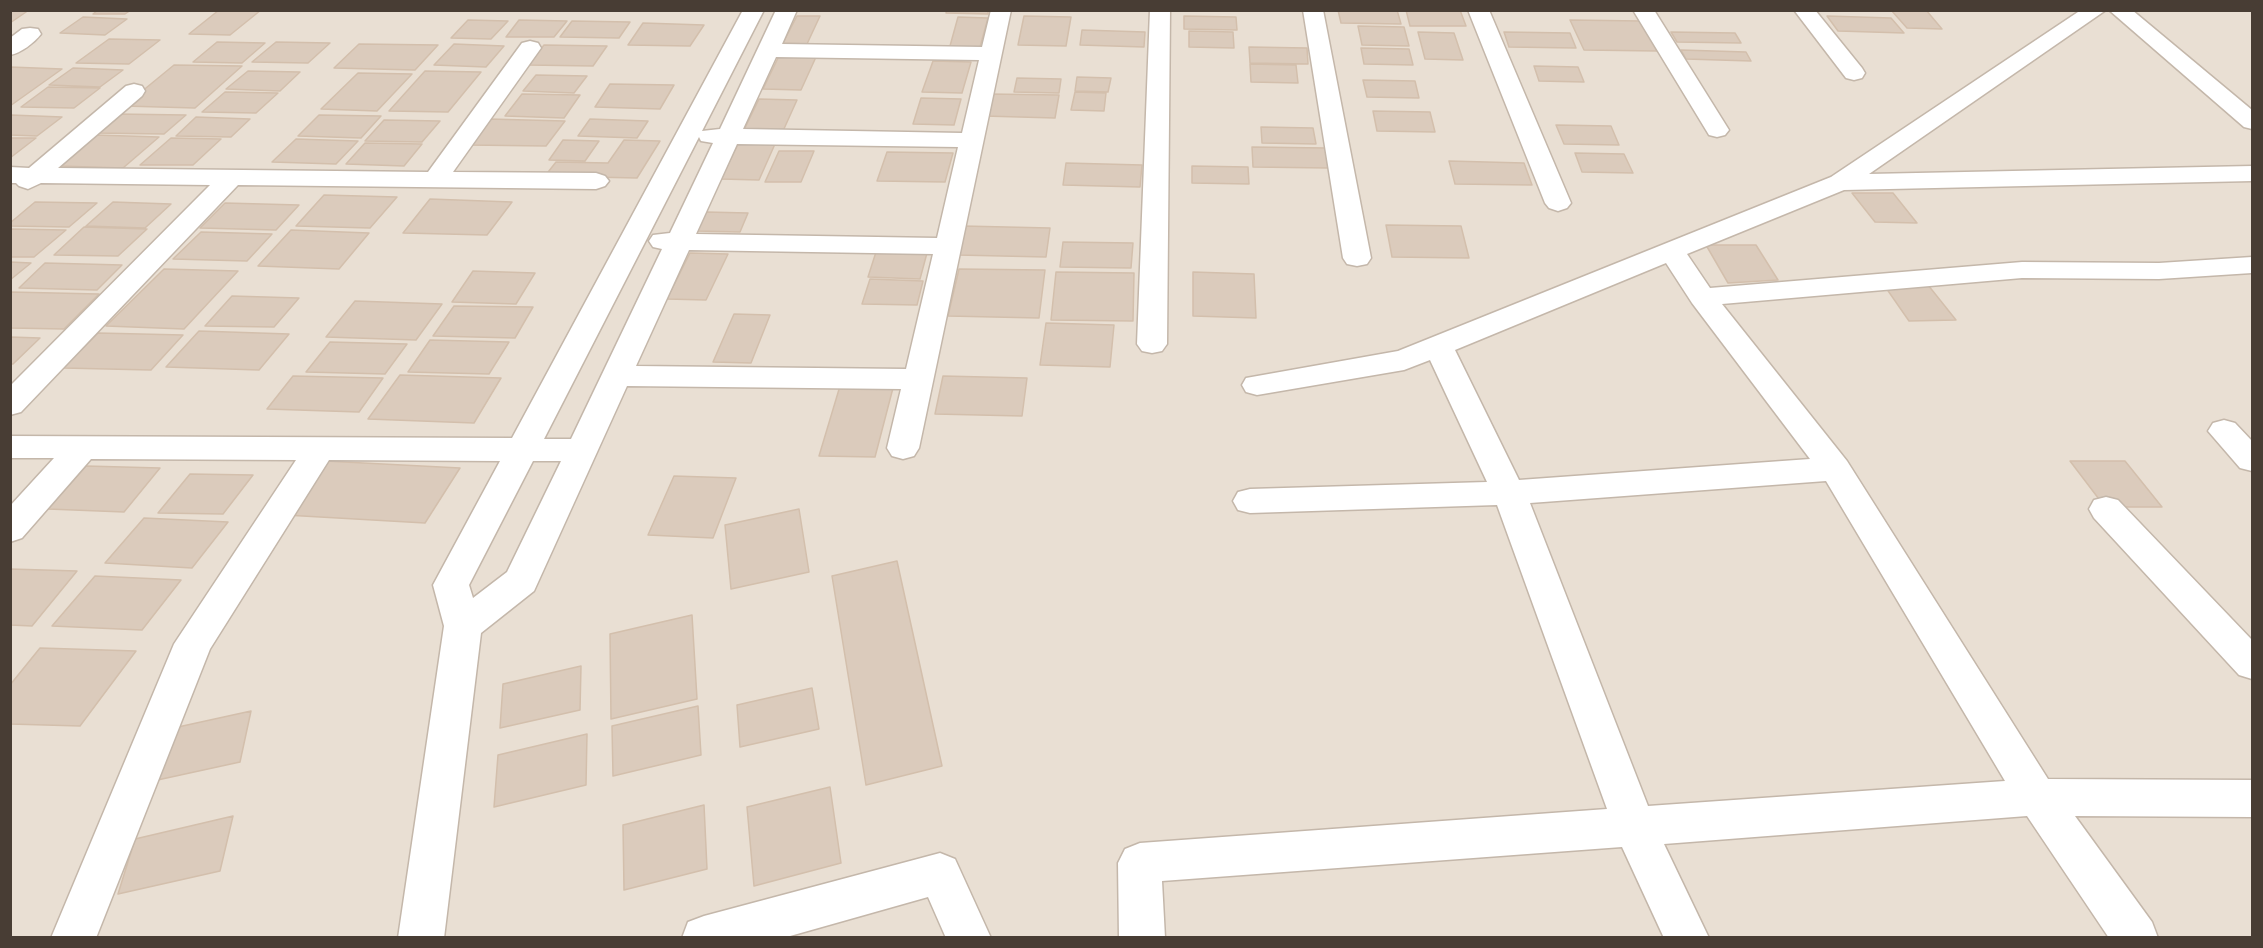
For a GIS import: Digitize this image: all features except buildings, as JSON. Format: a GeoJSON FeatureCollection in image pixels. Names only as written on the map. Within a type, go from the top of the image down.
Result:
{"type":"FeatureCollection","features":[{"type":"Feature","properties":{"kind":"street"},"geometry":{"type":"LineString","coordinates":[[420,938],[463,626],[451,585],[754,10]]}},
{"type":"Feature","properties":{"kind":"street"},"geometry":{"type":"LineString","coordinates":[[463,626],[521,581],[787,10]]}},
{"type":"Feature","properties":{"kind":"street"},"geometry":{"type":"LineString","coordinates":[[903,447],[1001,10]]}},
{"type":"Feature","properties":{"kind":"street"},"geometry":{"type":"LineString","coordinates":[[1152,344],[1160,10]]}},
{"type":"Feature","properties":{"kind":"street"},"geometry":{"type":"LineString","coordinates":[[1313,10],[1357,258]]}},
{"type":"Feature","properties":{"kind":"street"},"geometry":{"type":"LineString","coordinates":[[1478,10],[1558,202]]}},
{"type":"Feature","properties":{"kind":"street"},"geometry":{"type":"LineString","coordinates":[[1643,10],[1718,130]]}},
{"type":"Feature","properties":{"kind":"street"},"geometry":{"type":"LineString","coordinates":[[1804,10],[1854,72]]}},
{"type":"Feature","properties":{"kind":"street"},"geometry":{"type":"LineString","coordinates":[[1257,385],[1404,360],[1840,182],[2096,10]]}},
{"type":"Feature","properties":{"kind":"street"},"geometry":{"type":"LineString","coordinates":[[2119,10],[2253,122]]}},
{"type":"Feature","properties":{"kind":"street"},"geometry":{"type":"LineString","coordinates":[[10,49],[30,34]]}},
{"type":"Feature","properties":{"kind":"street"},"geometry":{"type":"LineString","coordinates":[[435,179],[530,48]]}},
{"type":"Feature","properties":{"kind":"street"},"geometry":{"type":"LineString","coordinates":[[769,50],[991,54]]}},
{"type":"Feature","properties":{"kind":"street"},"geometry":{"type":"LineString","coordinates":[[10,196],[23,175],[134,91]]}},
{"type":"Feature","properties":{"kind":"street"},"geometry":{"type":"LineString","coordinates":[[688,136],[972,140]]}},
{"type":"Feature","properties":{"kind":"street"},"geometry":{"type":"LineString","coordinates":[[1840,182],[2253,174]]}},
{"type":"Feature","properties":{"kind":"street"},"geometry":{"type":"LineString","coordinates":[[23,175],[596,180]]}},
{"type":"Feature","properties":{"kind":"street"},"geometry":{"type":"LineString","coordinates":[[10,405],[232,177]]}},
{"type":"Feature","properties":{"kind":"street"},"geometry":{"type":"LineString","coordinates":[[633,240],[948,246]]}},
{"type":"Feature","properties":{"kind":"street"},"geometry":{"type":"LineString","coordinates":[[1672,252],[1702,297],[1835,469],[2037,797],[2136,938]]}},
{"type":"Feature","properties":{"kind":"street"},"geometry":{"type":"LineString","coordinates":[[1702,297],[2022,270],[2159,271],[2253,265]]}},
{"type":"Feature","properties":{"kind":"street"},"geometry":{"type":"LineString","coordinates":[[1438,346],[1509,493],[1634,826],[1687,938]]}},
{"type":"Feature","properties":{"kind":"street"},"geometry":{"type":"LineString","coordinates":[[617,376],[918,379]]}},
{"type":"Feature","properties":{"kind":"street"},"geometry":{"type":"LineString","coordinates":[[2224,431],[2253,460]]}},
{"type":"Feature","properties":{"kind":"street"},"geometry":{"type":"LineString","coordinates":[[10,447],[583,450]]}},
{"type":"Feature","properties":{"kind":"street"},"geometry":{"type":"LineString","coordinates":[[10,529],[83,447]]}},
{"type":"Feature","properties":{"kind":"street"},"geometry":{"type":"LineString","coordinates":[[73,938],[194,644],[320,448]]}},
{"type":"Feature","properties":{"kind":"street"},"geometry":{"type":"LineString","coordinates":[[1250,501],[1509,493],[1835,469]]}},
{"type":"Feature","properties":{"kind":"street"},"geometry":{"type":"LineString","coordinates":[[2106,509],[2253,664]]}},
{"type":"Feature","properties":{"kind":"street"},"geometry":{"type":"LineString","coordinates":[[1142,938],[1140,863],[2037,797],[2253,798]]}},
{"type":"Feature","properties":{"kind":"street"},"geometry":{"type":"LineString","coordinates":[[704,938],[940,873],[969,938]]}},
{"type":"Feature","properties":{"kind":"shaded area"},"geometry":{"type":"Polygon","coordinates":[[[10,11],[2252,11],[2252,937],[11,937],[10,11]]]}}]}
